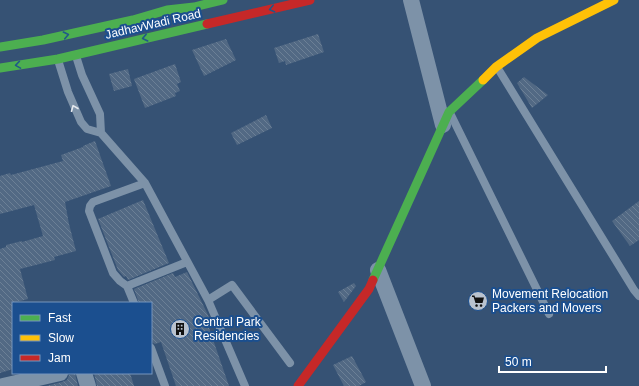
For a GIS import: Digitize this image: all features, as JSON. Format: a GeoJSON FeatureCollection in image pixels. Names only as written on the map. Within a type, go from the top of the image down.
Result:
{"type":"FeatureCollection","features":[{"type":"Feature","properties":{"kind":"street"},"geometry":{"type":"LineString","coordinates":[[165,0],[169,21]]}},
{"type":"Feature","properties":{"kind":"street","name":"JadhavWadi Road"},"geometry":{"type":"LineString","coordinates":[[0,47],[43,40],[133,20],[169,21],[195,13],[224,0]]}},
{"type":"Feature","properties":{"kind":"street","name":"JadhavWadi Road"},"geometry":{"type":"LineString","coordinates":[[0,68],[58,59],[195,13],[310,0]]}},
{"type":"Feature","properties":{"kind":"street"},"geometry":{"type":"LineString","coordinates":[[411,0],[446,119]]}},
{"type":"Feature","properties":{"kind":"street"},"geometry":{"type":"LineString","coordinates":[[298,386],[369,289],[446,119],[496,67],[537,38],[614,0]]}},
{"type":"Feature","properties":{"kind":"street"},"geometry":{"type":"LineString","coordinates":[[378,270],[423,386]]}},
{"type":"Feature","properties":{"kind":"street"},"geometry":{"type":"LineString","coordinates":[[3,386],[56,374]]}},
{"type":"Feature","properties":{"kind":"street"},"geometry":{"type":"LineString","coordinates":[[84,374],[88,386]]}},
{"type":"Feature","properties":{"kind":"lane"},"geometry":{"type":"LineString","coordinates":[[75,54],[82,75],[100,114],[101,133]]}},
{"type":"Feature","properties":{"kind":"lane"},"geometry":{"type":"LineString","coordinates":[[58,59],[68,92],[81,122],[87,128],[101,133],[145,183],[208,300],[245,386]]}},
{"type":"Feature","properties":{"kind":"lane"},"geometry":{"type":"LineString","coordinates":[[496,67],[639,296]]}},
{"type":"Feature","properties":{"kind":"lane"},"geometry":{"type":"LineString","coordinates":[[446,119],[549,314]]}},
{"type":"Feature","properties":{"kind":"lane"},"geometry":{"type":"LineString","coordinates":[[134,302],[126,286],[113,273],[89,211],[93,202],[145,183]]}},
{"type":"Feature","properties":{"kind":"lane"},"geometry":{"type":"LineString","coordinates":[[126,286],[187,262]]}},
{"type":"Feature","properties":{"kind":"lane"},"geometry":{"type":"LineString","coordinates":[[208,300],[232,285],[290,363]]}},
{"type":"Feature","properties":{"kind":"lane"},"geometry":{"type":"LineString","coordinates":[[152,351],[165,386]]}},
{"type":"Feature","properties":{"kind":"building"},"geometry":{"type":"Polygon","coordinates":[[[318,34],[324,52],[286,65],[285,61],[279,63],[274,48],[318,34]]]}},
{"type":"Feature","properties":{"kind":"building"},"geometry":{"type":"Polygon","coordinates":[[[226,39],[236,60],[204,76],[192,50],[226,39]]]}},
{"type":"Feature","properties":{"kind":"building"},"geometry":{"type":"Polygon","coordinates":[[[175,64],[181,82],[177,84],[180,91],[175,93],[176,96],[145,108],[134,79],[175,64]]]}},
{"type":"Feature","properties":{"kind":"building"},"geometry":{"type":"Polygon","coordinates":[[[128,69],[132,86],[114,91],[109,74],[128,69]]]}},
{"type":"Feature","properties":{"kind":"building"},"geometry":{"type":"Polygon","coordinates":[[[524,77],[548,95],[532,108],[517,83],[524,77]]]}},
{"type":"Feature","properties":{"kind":"building"},"geometry":{"type":"Polygon","coordinates":[[[266,115],[272,128],[237,145],[231,133],[266,115]]]}},
{"type":"Feature","properties":{"kind":"building"},"geometry":{"type":"Polygon","coordinates":[[[95,141],[111,186],[65,202],[76,251],[54,257],[55,260],[20,269],[28,299],[12,302],[12,369],[0,373],[0,249],[6,247],[6,245],[43,236],[34,205],[0,214],[0,176],[10,173],[11,175],[63,161],[61,155],[95,141]]]}},
{"type":"Feature","properties":{"kind":"building"},"geometry":{"type":"Polygon","coordinates":[[[143,200],[169,263],[128,280],[126,276],[124,277],[118,270],[98,219],[143,200]]]}},
{"type":"Feature","properties":{"kind":"building"},"geometry":{"type":"Polygon","coordinates":[[[639,201],[639,240],[630,246],[612,221],[639,201]]]}},
{"type":"Feature","properties":{"kind":"building","name":"Central Park Residencies"},"geometry":{"type":"Polygon","coordinates":[[[187,272],[208,315],[211,324],[208,325],[229,386],[176,386],[161,342],[155,344],[153,343],[152,302],[139,302],[134,289],[173,273],[175,277],[187,272]]]}},
{"type":"Feature","properties":{"kind":"building"},"geometry":{"type":"Polygon","coordinates":[[[354,283],[356,286],[344,302],[338,292],[354,283]]]}},
{"type":"Feature","properties":{"kind":"building"},"geometry":{"type":"Polygon","coordinates":[[[352,356],[366,382],[359,386],[344,386],[333,365],[352,356]]]}},
{"type":"Feature","properties":{"kind":"building"},"geometry":{"type":"Polygon","coordinates":[[[75,374],[78,386],[46,386],[67,380],[69,375],[75,374]]]}},
{"type":"Feature","properties":{"kind":"building"},"geometry":{"type":"Polygon","coordinates":[[[94,374],[130,374],[134,386],[97,386],[94,374]]]}},
{"type":"Feature","properties":{"kind":"traffic: fast"},"geometry":{"type":"LineString","coordinates":[[0,47],[43,40],[133,20],[167,10],[194,7],[223,0]]}},
{"type":"Feature","properties":{"kind":"traffic: fast"},"geometry":{"type":"LineString","coordinates":[[0,68],[58,59],[207,24]]}},
{"type":"Feature","properties":{"kind":"traffic: fast"},"geometry":{"type":"LineString","coordinates":[[373,280],[449,112],[483,80]]}},
{"type":"Feature","properties":{"kind":"traffic: slow"},"geometry":{"type":"LineString","coordinates":[[483,80],[496,67],[537,38],[614,0]]}},
{"type":"Feature","properties":{"kind":"traffic: jam"},"geometry":{"type":"LineString","coordinates":[[207,24],[310,0]]}},
{"type":"Feature","properties":{"kind":"traffic: jam"},"geometry":{"type":"LineString","coordinates":[[298,386],[369,289],[373,280]]}},
{"type":"Feature","properties":{"kind":"place","name":"Movement Relocation Packers and Movers"},"geometry":{"type":"Point","coordinates":[478,301]}},
{"type":"Feature","properties":{"kind":"place","name":"Central Park Residencies"},"geometry":{"type":"Point","coordinates":[180,329]}}]}
